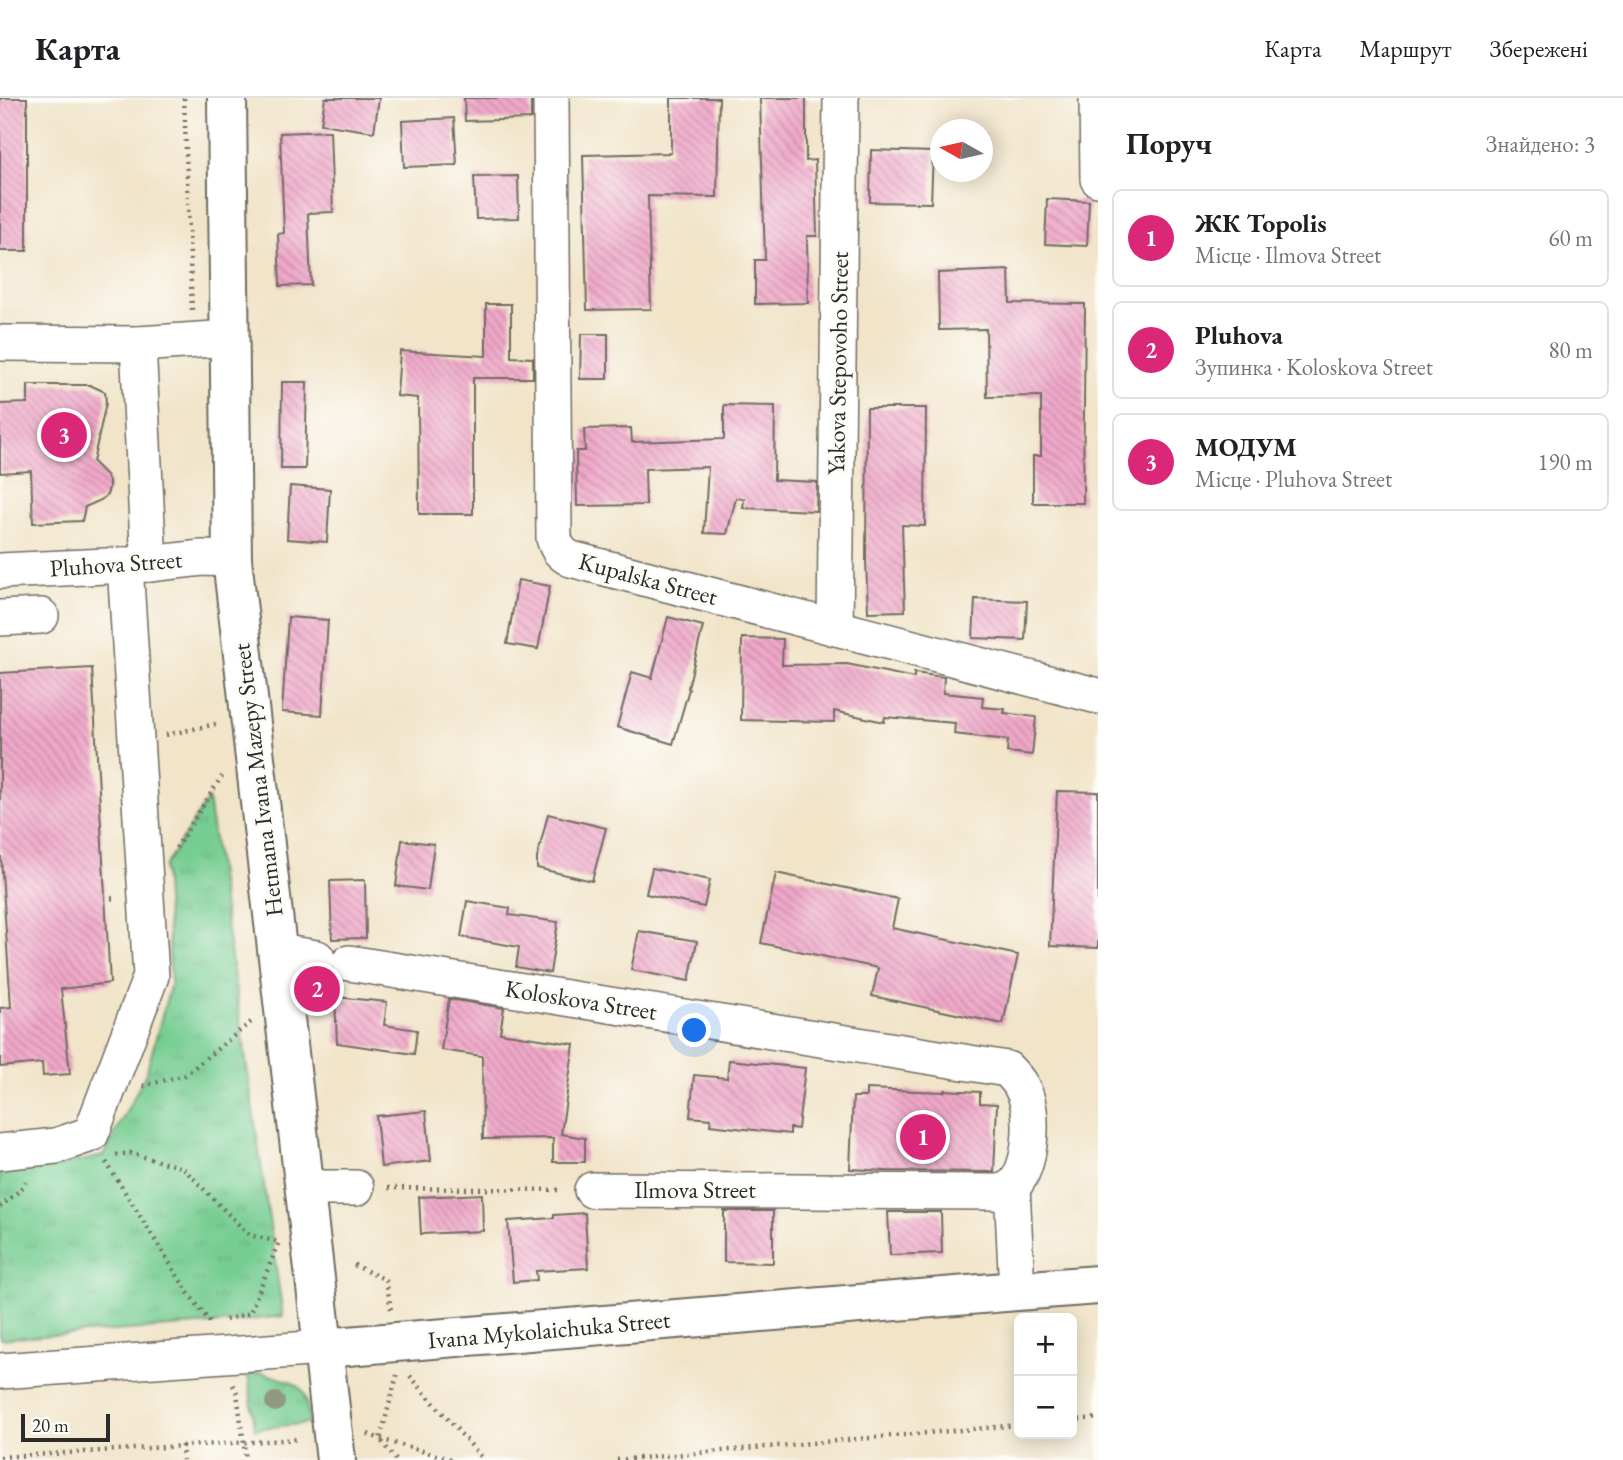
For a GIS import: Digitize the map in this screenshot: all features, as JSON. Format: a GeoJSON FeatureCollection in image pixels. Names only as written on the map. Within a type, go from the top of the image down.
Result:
{"type":"FeatureCollection","features":[{"type":"Feature","properties":{"kind":"main road","name":"Hetmana Ivana Mazepy Street"},"geometry":{"type":"LineString","coordinates":[[227,98],[232,559],[323,1348],[321,1449]]}},
{"type":"Feature","properties":{"kind":"main road","name":"Ivana Mykolaichuka Street"},"geometry":{"type":"LineString","coordinates":[[323,1348],[1098,1285]]}},
{"type":"Feature","properties":{"kind":"street","name":"Kupalska Street"},"geometry":{"type":"LineString","coordinates":[[551,98],[554,538],[562,555],[1098,696]]}},
{"type":"Feature","properties":{"kind":"street","name":"Yakova Stepovoho Street"},"geometry":{"type":"LineString","coordinates":[[835,628],[841,98]]}},
{"type":"Feature","properties":{"kind":"street"},"geometry":{"type":"LineString","coordinates":[[1097,98],[1098,179]]}},
{"type":"Feature","properties":{"kind":"street"},"geometry":{"type":"LineString","coordinates":[[0,343],[138,344],[230,338]]}},
{"type":"Feature","properties":{"kind":"street"},"geometry":{"type":"LineString","coordinates":[[0,1152],[56,1146],[91,1134],[151,976],[136,740],[138,344]]}},
{"type":"Feature","properties":{"kind":"street","name":"Pluhova Street"},"geometry":{"type":"LineString","coordinates":[[0,571],[202,558],[232,559]]}},
{"type":"Feature","properties":{"kind":"street"},"geometry":{"type":"LineString","coordinates":[[0,618],[41,617]]}},
{"type":"Feature","properties":{"kind":"street","name":"Koloskova Street"},"geometry":{"type":"LineString","coordinates":[[278,952],[1007,1069],[1022,1087],[1028,1108],[1030,1138],[1025,1164],[1017,1182],[1006,1189]]}},
{"type":"Feature","properties":{"kind":"street"},"geometry":{"type":"LineString","coordinates":[[305,1188],[355,1188]]}},
{"type":"Feature","properties":{"kind":"street"},"geometry":{"type":"LineString","coordinates":[[1006,1189],[1017,1291]]}},
{"type":"Feature","properties":{"kind":"street","name":"Ilmova Street"},"geometry":{"type":"LineString","coordinates":[[592,1190],[1006,1189]]}},
{"type":"Feature","properties":{"kind":"street","name":"Ivana Mykolaichuka Street"},"geometry":{"type":"LineString","coordinates":[[0,1371],[323,1348]]}},
{"type":"Feature","properties":{"kind":"path"},"geometry":{"type":"LineString","coordinates":[[136,740],[216,724]]}},
{"type":"Feature","properties":{"kind":"path"},"geometry":{"type":"LineString","coordinates":[[146,895],[223,775]]}},
{"type":"Feature","properties":{"kind":"path"},"geometry":{"type":"LineString","coordinates":[[105,1096],[185,1075],[252,1021],[254,1035]]}},
{"type":"Feature","properties":{"kind":"path"},"geometry":{"type":"LineString","coordinates":[[217,1328],[189,1294],[103,1157],[130,1153],[183,1168],[249,1235],[279,1242]]}},
{"type":"Feature","properties":{"kind":"path"},"geometry":{"type":"LineString","coordinates":[[390,1188],[592,1190]]}},
{"type":"Feature","properties":{"kind":"path"},"geometry":{"type":"LineString","coordinates":[[279,1242],[280,1252]]}},
{"type":"Feature","properties":{"kind":"path"},"geometry":{"type":"LineString","coordinates":[[212,1324],[250,1313],[279,1242]]}},
{"type":"Feature","properties":{"kind":"path"},"geometry":{"type":"LineString","coordinates":[[354,1265],[386,1280],[392,1313]]}},
{"type":"Feature","properties":{"kind":"path"},"geometry":{"type":"LineString","coordinates":[[380,1439],[400,1364]]}},
{"type":"Feature","properties":{"kind":"path"},"geometry":{"type":"LineString","coordinates":[[409,1374],[484,1460]]}},
{"type":"Feature","properties":{"kind":"path"},"geometry":{"type":"LineString","coordinates":[[228,1375],[237,1393],[246,1460]]}},
{"type":"Feature","properties":{"kind":"path"},"geometry":{"type":"LineString","coordinates":[[1077,1420],[1098,1418]]}},
{"type":"Feature","properties":{"kind":"path"},"geometry":{"type":"LineString","coordinates":[[617,1460],[1014,1425]]}},
{"type":"Feature","properties":{"kind":"path"},"geometry":{"type":"LineString","coordinates":[[368,1434],[454,1460]]}},
{"type":"Feature","properties":{"kind":"path"},"geometry":{"type":"LineString","coordinates":[[380,1439],[396,1460]]}},
{"type":"Feature","properties":{"kind":"path"},"geometry":{"type":"LineString","coordinates":[[0,1457],[245,1442],[321,1449]]}},
{"type":"Feature","properties":{"kind":"path"},"geometry":{"type":"LineString","coordinates":[[182,1445],[183,1460]]}},
{"type":"Feature","properties":{"kind":"green space"},"geometry":{"type":"Polygon","coordinates":[[[208,799],[283,1316],[212,1324],[0,1339],[0,1172],[55,1167],[103,1156],[146,1074],[171,983],[164,867],[208,799]]]}},
{"type":"Feature","properties":{"kind":"green space"},"geometry":{"type":"Polygon","coordinates":[[[263,1373],[288,1381],[301,1389],[306,1401],[309,1423],[255,1429],[248,1374],[263,1373]]]}},
{"type":"Feature","properties":{"kind":"building"},"geometry":{"type":"Polygon","coordinates":[[[0,98],[27,98],[27,251],[0,251],[0,98]]]}},
{"type":"Feature","properties":{"kind":"building"},"geometry":{"type":"Polygon","coordinates":[[[325,98],[379,98],[374,132],[321,124],[325,98]]]}},
{"type":"Feature","properties":{"kind":"building"},"geometry":{"type":"Polygon","coordinates":[[[464,98],[531,98],[531,119],[465,121],[464,98]]]}},
{"type":"Feature","properties":{"kind":"building"},"geometry":{"type":"Polygon","coordinates":[[[671,98],[719,98],[717,197],[648,196],[651,309],[587,310],[583,155],[671,153],[671,98]]]}},
{"type":"Feature","properties":{"kind":"building"},"geometry":{"type":"Polygon","coordinates":[[[760,98],[806,98],[806,161],[815,160],[817,236],[807,236],[808,303],[755,304],[755,260],[765,260],[760,98]]]}},
{"type":"Feature","properties":{"kind":"building"},"geometry":{"type":"Polygon","coordinates":[[[454,118],[457,165],[404,167],[402,121],[454,118]]]}},
{"type":"Feature","properties":{"kind":"building"},"geometry":{"type":"Polygon","coordinates":[[[330,131],[333,212],[308,213],[311,285],[280,286],[278,234],[284,233],[280,133],[330,131]]]}},
{"type":"Feature","properties":{"kind":"building"},"geometry":{"type":"Polygon","coordinates":[[[871,150],[930,152],[931,203],[870,202],[871,150]]]}},
{"type":"Feature","properties":{"kind":"building"},"geometry":{"type":"Polygon","coordinates":[[[518,176],[519,218],[476,219],[474,177],[518,176]]]}},
{"type":"Feature","properties":{"kind":"building"},"geometry":{"type":"Polygon","coordinates":[[[1047,199],[1089,201],[1087,246],[1045,244],[1047,199]]]}},
{"type":"Feature","properties":{"kind":"building"},"geometry":{"type":"Polygon","coordinates":[[[1009,270],[1010,303],[1085,304],[1083,503],[1033,503],[1033,456],[1041,456],[1041,396],[987,397],[986,329],[939,330],[938,273],[1009,270]]]}},
{"type":"Feature","properties":{"kind":"building"},"geometry":{"type":"Polygon","coordinates":[[[486,304],[511,304],[511,357],[533,358],[533,378],[473,378],[473,514],[419,514],[418,398],[397,396],[400,351],[486,356],[486,304]]]}},
{"type":"Feature","properties":{"kind":"building"},"geometry":{"type":"Polygon","coordinates":[[[581,334],[608,334],[608,379],[580,379],[581,334]]]}},
{"type":"Feature","properties":{"kind":"building"},"geometry":{"type":"Polygon","coordinates":[[[282,382],[307,382],[305,469],[281,469],[282,382]]]}},
{"type":"Feature","properties":{"kind":"building"},"geometry":{"type":"Polygon","coordinates":[[[28,385],[90,385],[105,392],[106,403],[93,462],[106,475],[109,488],[107,495],[101,500],[85,507],[82,521],[33,523],[31,471],[0,473],[0,404],[28,403],[28,385]]]}},
{"type":"Feature","properties":{"kind":"building"},"geometry":{"type":"Polygon","coordinates":[[[724,405],[775,406],[774,480],[817,482],[816,511],[743,508],[744,499],[736,498],[727,534],[704,533],[708,467],[645,469],[646,505],[577,506],[576,451],[585,451],[584,429],[631,428],[632,442],[724,439],[724,405]]]}},
{"type":"Feature","properties":{"kind":"building"},"geometry":{"type":"Polygon","coordinates":[[[867,408],[926,408],[925,526],[902,525],[905,611],[868,612],[867,408]]]}},
{"type":"Feature","properties":{"kind":"building"},"geometry":{"type":"Polygon","coordinates":[[[290,486],[330,489],[327,542],[287,539],[290,486]]]}},
{"type":"Feature","properties":{"kind":"building"},"geometry":{"type":"Polygon","coordinates":[[[518,580],[550,586],[538,649],[507,644],[518,580]]]}},
{"type":"Feature","properties":{"kind":"building"},"geometry":{"type":"Polygon","coordinates":[[[975,599],[1027,601],[1025,640],[973,638],[975,599]]]}},
{"type":"Feature","properties":{"kind":"building"},"geometry":{"type":"Polygon","coordinates":[[[288,617],[328,620],[322,715],[282,712],[288,617]]]}},
{"type":"Feature","properties":{"kind":"building"},"geometry":{"type":"Polygon","coordinates":[[[668,617],[703,626],[673,744],[617,727],[632,672],[652,678],[668,617]]]}},
{"type":"Feature","properties":{"kind":"building"},"geometry":{"type":"Polygon","coordinates":[[[742,638],[783,639],[782,665],[847,664],[914,678],[914,673],[944,677],[943,693],[983,697],[982,707],[1005,709],[1004,713],[1036,717],[1032,755],[1007,752],[1008,740],[954,734],[955,723],[885,717],[884,722],[834,711],[834,722],[741,720],[742,638]]]}},
{"type":"Feature","properties":{"kind":"building"},"geometry":{"type":"Polygon","coordinates":[[[92,668],[110,983],[61,989],[70,1074],[43,1076],[42,1063],[0,1067],[0,1008],[11,1007],[0,842],[0,673],[92,668]]]}},
{"type":"Feature","properties":{"kind":"building"},"geometry":{"type":"Polygon","coordinates":[[[1057,791],[1098,792],[1098,948],[1050,946],[1057,791]]]}},
{"type":"Feature","properties":{"kind":"building"},"geometry":{"type":"Polygon","coordinates":[[[548,814],[606,828],[592,881],[537,868],[548,814]]]}},
{"type":"Feature","properties":{"kind":"building"},"geometry":{"type":"Polygon","coordinates":[[[402,840],[434,844],[428,890],[396,886],[402,840]]]}},
{"type":"Feature","properties":{"kind":"building"},"geometry":{"type":"Polygon","coordinates":[[[652,868],[710,880],[704,907],[646,894],[652,868]]]}},
{"type":"Feature","properties":{"kind":"building"},"geometry":{"type":"Polygon","coordinates":[[[776,873],[898,899],[892,928],[1018,955],[1003,1024],[872,996],[878,968],[761,943],[776,873]]]}},
{"type":"Feature","properties":{"kind":"building"},"geometry":{"type":"Polygon","coordinates":[[[365,880],[366,938],[332,939],[330,881],[365,880]]]}},
{"type":"Feature","properties":{"kind":"building"},"geometry":{"type":"Polygon","coordinates":[[[467,901],[510,908],[509,915],[558,922],[550,973],[516,967],[519,947],[461,937],[467,901]]]}},
{"type":"Feature","properties":{"kind":"building"},"geometry":{"type":"Polygon","coordinates":[[[639,931],[697,941],[689,981],[631,970],[639,931]]]}},
{"type":"Feature","properties":{"kind":"building"},"geometry":{"type":"Polygon","coordinates":[[[335,997],[387,1002],[384,1025],[417,1030],[414,1054],[337,1043],[335,997]]]}},
{"type":"Feature","properties":{"kind":"building"},"geometry":{"type":"Polygon","coordinates":[[[449,999],[504,1008],[500,1033],[574,1044],[561,1134],[585,1138],[585,1162],[553,1162],[553,1138],[483,1139],[482,1056],[441,1050],[449,999]]]}},
{"type":"Feature","properties":{"kind":"building"},"geometry":{"type":"Polygon","coordinates":[[[729,1060],[805,1068],[798,1129],[790,1128],[790,1134],[710,1125],[711,1119],[690,1117],[694,1075],[727,1078],[729,1060]]]}},
{"type":"Feature","properties":{"kind":"building"},"geometry":{"type":"Polygon","coordinates":[[[866,1089],[980,1092],[980,1103],[997,1104],[994,1172],[850,1169],[853,1097],[866,1097],[866,1089]]]}},
{"type":"Feature","properties":{"kind":"building"},"geometry":{"type":"Polygon","coordinates":[[[426,1111],[431,1161],[381,1167],[376,1116],[426,1111]]]}},
{"type":"Feature","properties":{"kind":"building"},"geometry":{"type":"Polygon","coordinates":[[[482,1194],[483,1231],[421,1234],[419,1197],[482,1194]]]}},
{"type":"Feature","properties":{"kind":"building"},"geometry":{"type":"Polygon","coordinates":[[[724,1211],[773,1211],[773,1263],[724,1262],[724,1211]]]}},
{"type":"Feature","properties":{"kind":"building"},"geometry":{"type":"Polygon","coordinates":[[[888,1212],[941,1212],[942,1253],[890,1255],[888,1212]]]}},
{"type":"Feature","properties":{"kind":"building"},"geometry":{"type":"Polygon","coordinates":[[[585,1213],[588,1268],[536,1271],[537,1280],[513,1282],[508,1221],[585,1213]]]}},
{"type":"Feature","properties":{"kind":"place","name":"МОДУМ"},"geometry":{"type":"Point","coordinates":[64,435]}},
{"type":"Feature","properties":{"kind":"place","name":"Pluhova"},"geometry":{"type":"Point","coordinates":[317,989]}},
{"type":"Feature","properties":{"kind":"place","name":"ЖК Topolis"},"geometry":{"type":"Point","coordinates":[923,1137]}}]}
